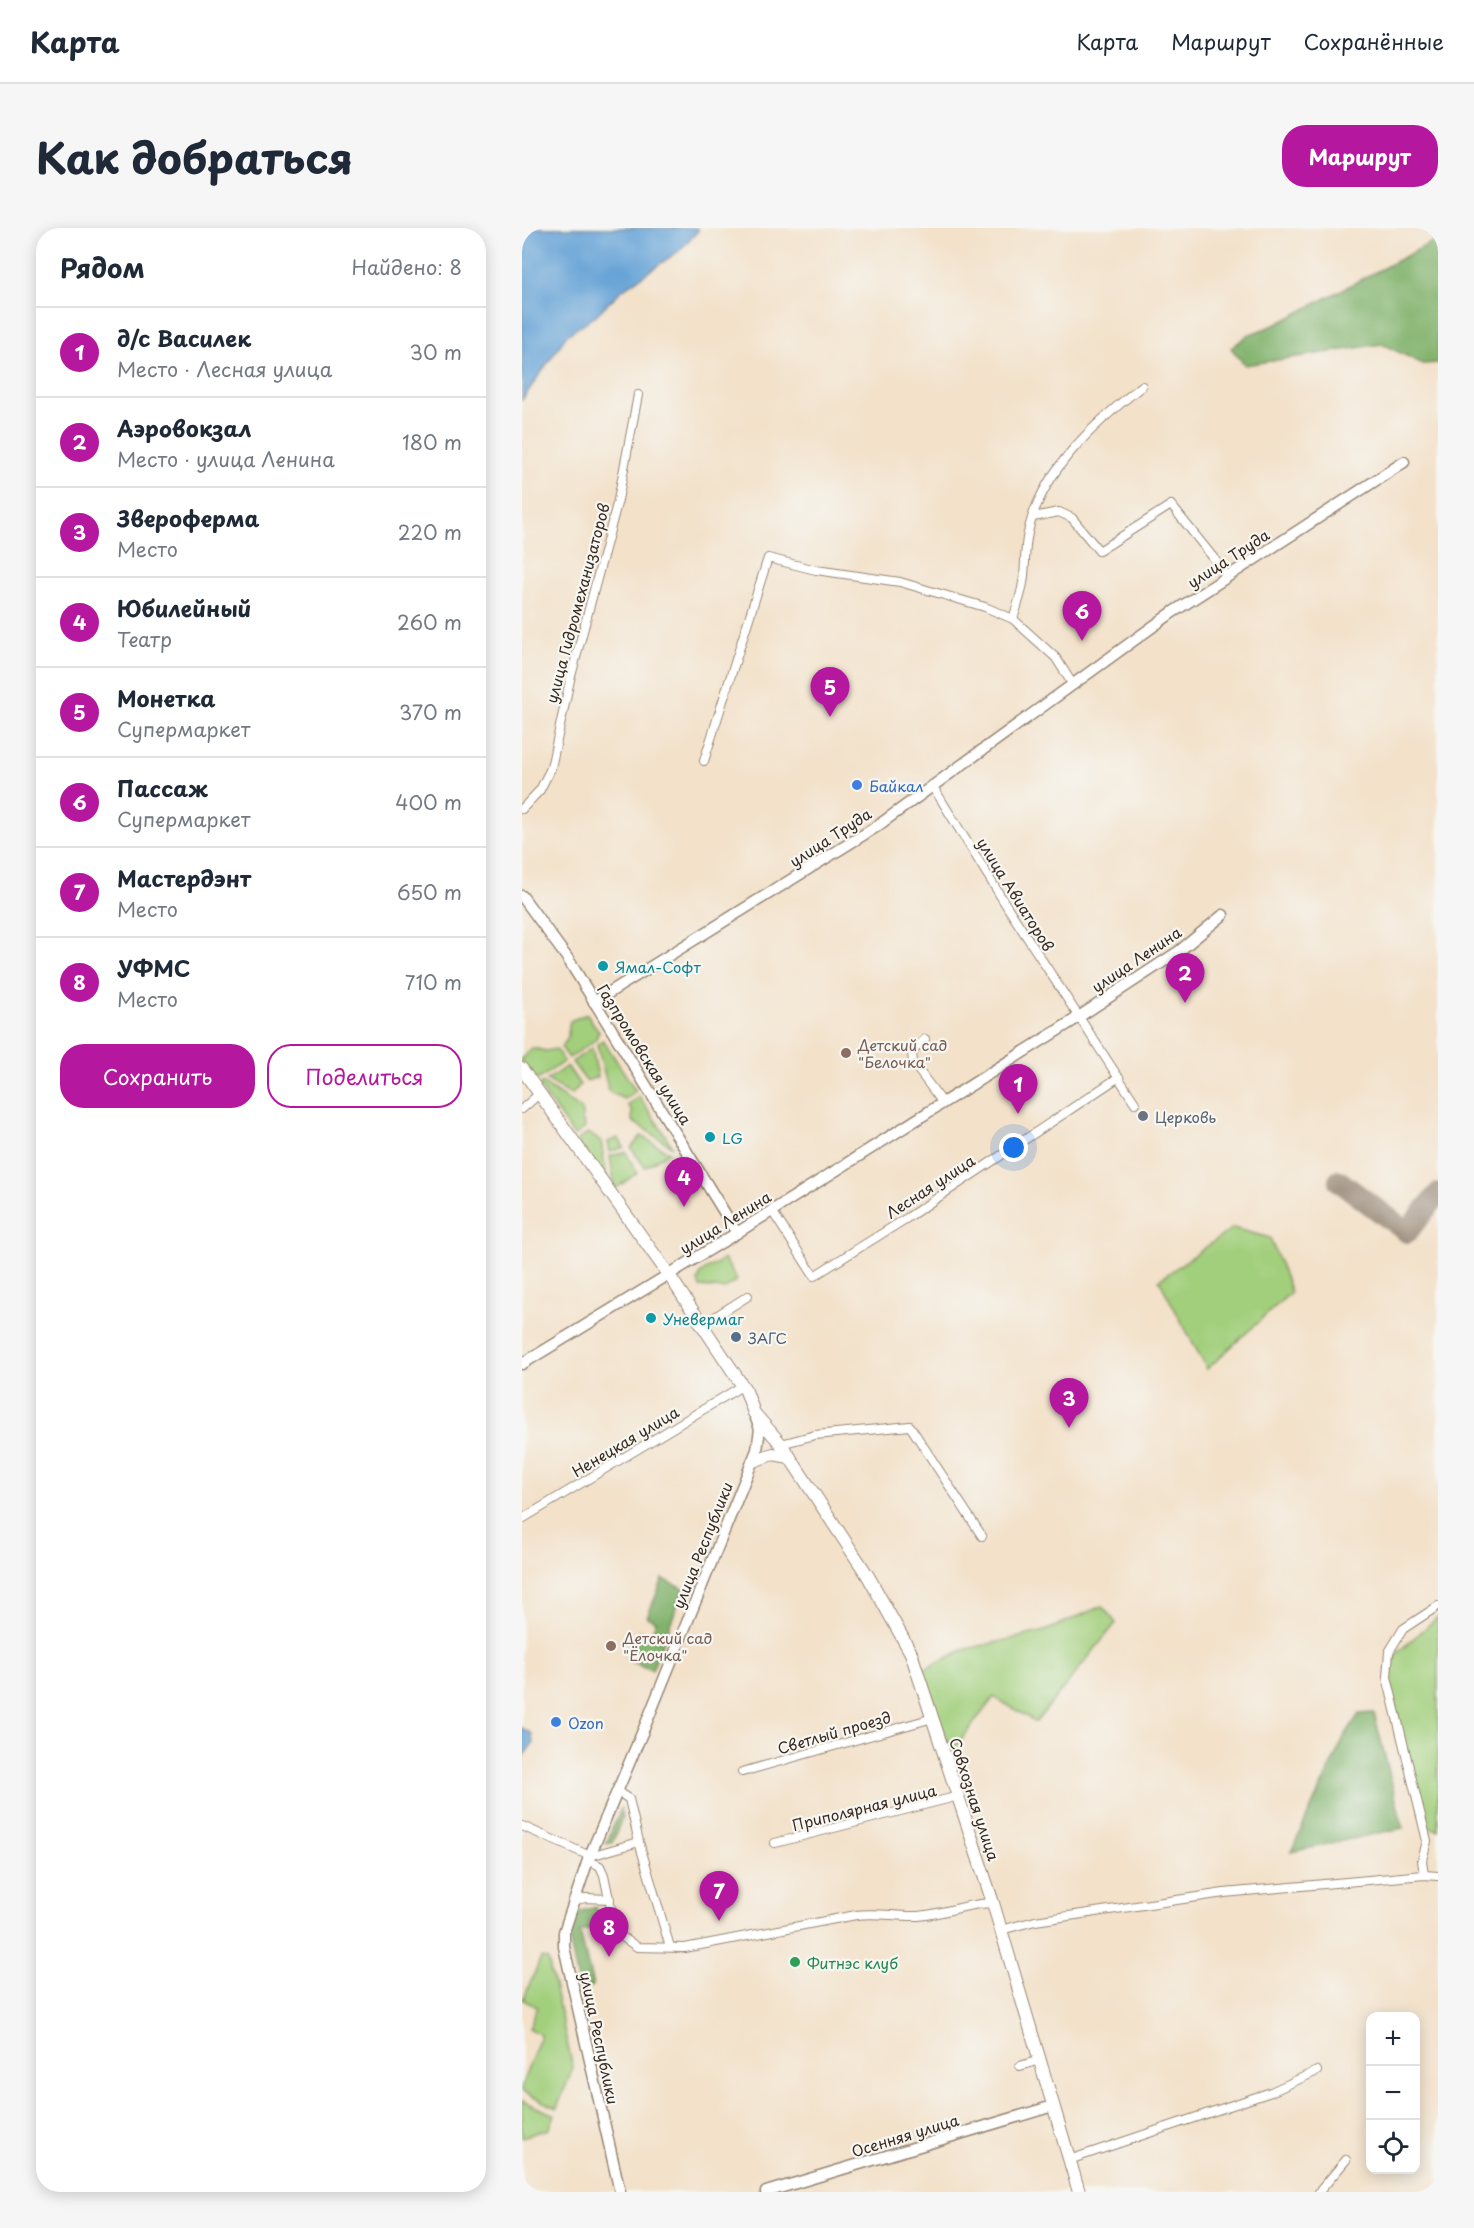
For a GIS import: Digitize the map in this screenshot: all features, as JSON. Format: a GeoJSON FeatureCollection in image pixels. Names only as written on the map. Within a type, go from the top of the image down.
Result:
{"type":"FeatureCollection","features":[{"type":"Feature","properties":{"kind":"main road","name":"улица Республики"},"geometry":{"type":"LineString","coordinates":[[522,1069],[669,1275],[742,1386],[754,1413]]}},
{"type":"Feature","properties":{"kind":"main road","name":"Совхозная улица"},"geometry":{"type":"LineString","coordinates":[[754,1413],[781,1444],[868,1576],[911,1653],[993,1903],[1079,2192]]}},
{"type":"Feature","properties":{"kind":"main road"},"geometry":{"type":"LineString","coordinates":[[753,1461],[773,1454],[790,1457]]}},
{"type":"Feature","properties":{"kind":"street"},"geometry":{"type":"LineString","coordinates":[[1013,619],[1023,583],[1028,531],[1048,484],[1071,450],[1100,419],[1142,386]]}},
{"type":"Feature","properties":{"kind":"street","name":"улица Гидромеханизаторов"},"geometry":{"type":"LineString","coordinates":[[522,809],[540,790],[551,768],[570,680],[618,500],[638,395]]}},
{"type":"Feature","properties":{"kind":"street","name":"улица Труда"},"geometry":{"type":"LineString","coordinates":[[594,1002],[876,827],[932,784],[1173,612],[1404,462]]}},
{"type":"Feature","properties":{"kind":"street"},"geometry":{"type":"LineString","coordinates":[[1033,517],[1059,512],[1072,518],[1099,551],[1171,505],[1228,576]]}},
{"type":"Feature","properties":{"kind":"street"},"geometry":{"type":"LineString","coordinates":[[705,761],[768,558],[816,570],[900,582],[963,599],[1013,619],[1056,658],[1073,685]]}},
{"type":"Feature","properties":{"kind":"street","name":"улица Авиаторов"},"geometry":{"type":"LineString","coordinates":[[932,784],[1078,1017],[1135,1102]]}},
{"type":"Feature","properties":{"kind":"street","name":"Газпромовская улица"},"geometry":{"type":"LineString","coordinates":[[522,896],[568,959],[737,1233]]}},
{"type":"Feature","properties":{"kind":"street","name":"улица Ленина"},"geometry":{"type":"LineString","coordinates":[[522,1364],[737,1233],[1078,1017],[1178,952],[1223,915]]}},
{"type":"Feature","properties":{"kind":"street"},"geometry":{"type":"LineString","coordinates":[[925,1039],[912,1052],[913,1063],[943,1103]]}},
{"type":"Feature","properties":{"kind":"street","name":"Лесная улица"},"geometry":{"type":"LineString","coordinates":[[772,1210],[814,1276],[907,1218],[1119,1077]]}},
{"type":"Feature","properties":{"kind":"street"},"geometry":{"type":"LineString","coordinates":[[522,1109],[539,1094]]}},
{"type":"Feature","properties":{"kind":"street"},"geometry":{"type":"LineString","coordinates":[[702,1325],[748,1296]]}},
{"type":"Feature","properties":{"kind":"street","name":"Ненецкая улица"},"geometry":{"type":"LineString","coordinates":[[522,1519],[742,1386]]}},
{"type":"Feature","properties":{"kind":"street","name":"улица Республики"},"geometry":{"type":"LineString","coordinates":[[620,2192],[564,1947],[564,1932],[589,1858],[753,1461],[760,1429],[754,1413]]}},
{"type":"Feature","properties":{"kind":"street"},"geometry":{"type":"LineString","coordinates":[[781,1444],[815,1435],[910,1426],[982,1536]]}},
{"type":"Feature","properties":{"kind":"street"},"geometry":{"type":"LineString","coordinates":[[1424,1875],[1422,1860],[1427,1841],[1387,1677],[1389,1652],[1403,1629],[1438,1606]]}},
{"type":"Feature","properties":{"kind":"street","name":"Светлый проезд"},"geometry":{"type":"LineString","coordinates":[[742,1772],[933,1718]]}},
{"type":"Feature","properties":{"kind":"street"},"geometry":{"type":"LineString","coordinates":[[618,1792],[629,1799],[639,1842],[670,1947]]}},
{"type":"Feature","properties":{"kind":"street","name":"Приполярная улица"},"geometry":{"type":"LineString","coordinates":[[775,1843],[959,1796]]}},
{"type":"Feature","properties":{"kind":"street"},"geometry":{"type":"LineString","coordinates":[[522,1826],[589,1858],[600,1866],[616,1927],[621,1936],[637,1947],[685,1947],[874,1912],[916,1916],[974,1904],[993,1903]]}},
{"type":"Feature","properties":{"kind":"street"},"geometry":{"type":"LineString","coordinates":[[589,1858],[639,1842]]}},
{"type":"Feature","properties":{"kind":"street"},"geometry":{"type":"LineString","coordinates":[[1001,1930],[1035,1921],[1224,1893],[1424,1875],[1438,1876]]}},
{"type":"Feature","properties":{"kind":"street"},"geometry":{"type":"LineString","coordinates":[[573,1900],[593,1897],[610,1899]]}},
{"type":"Feature","properties":{"kind":"street"},"geometry":{"type":"LineString","coordinates":[[1020,2066],[1040,2060]]}},
{"type":"Feature","properties":{"kind":"street"},"geometry":{"type":"LineString","coordinates":[[1069,2160],[1271,2092],[1317,2071]]}},
{"type":"Feature","properties":{"kind":"street","name":"Осенняя улица"},"geometry":{"type":"LineString","coordinates":[[766,2192],[1053,2106]]}},
{"type":"Feature","properties":{"kind":"street"},"geometry":{"type":"LineString","coordinates":[[1319,2192],[1346,2160]]}},
{"type":"Feature","properties":{"kind":"green space"},"geometry":{"type":"Polygon","coordinates":[[[1438,239],[1438,363],[1423,364],[1382,344],[1245,365],[1231,348],[1248,335],[1277,324],[1438,239]]]}},
{"type":"Feature","properties":{"kind":"green space"},"geometry":{"type":"Polygon","coordinates":[[[587,1014],[599,1032],[595,1040],[569,1058],[561,1047],[567,1040],[570,1021],[587,1014]]]}},
{"type":"Feature","properties":{"kind":"green space"},"geometry":{"type":"Polygon","coordinates":[[[603,1040],[636,1091],[624,1099],[609,1092],[597,1045],[603,1040]]]}},
{"type":"Feature","properties":{"kind":"green space"},"geometry":{"type":"Polygon","coordinates":[[[532,1048],[546,1051],[556,1049],[564,1061],[539,1079],[532,1078],[522,1063],[522,1058],[532,1048]]]}},
{"type":"Feature","properties":{"kind":"green space"},"geometry":{"type":"Polygon","coordinates":[[[592,1048],[598,1077],[586,1081],[572,1062],[592,1048]]]}},
{"type":"Feature","properties":{"kind":"green space"},"geometry":{"type":"Polygon","coordinates":[[[567,1066],[580,1085],[571,1095],[547,1080],[567,1066]]]}},
{"type":"Feature","properties":{"kind":"green space"},"geometry":{"type":"Polygon","coordinates":[[[542,1083],[582,1110],[585,1128],[574,1136],[539,1086],[542,1083]]]}},
{"type":"Feature","properties":{"kind":"green space"},"geometry":{"type":"Polygon","coordinates":[[[639,1096],[673,1147],[632,1121],[632,1111],[628,1105],[639,1096]]]}},
{"type":"Feature","properties":{"kind":"green space"},"geometry":{"type":"Polygon","coordinates":[[[588,1133],[601,1141],[608,1185],[577,1141],[588,1133]]]}},
{"type":"Feature","properties":{"kind":"green space"},"geometry":{"type":"Polygon","coordinates":[[[641,1136],[669,1152],[645,1167],[631,1148],[641,1136]]]}},
{"type":"Feature","properties":{"kind":"green space"},"geometry":{"type":"Polygon","coordinates":[[[618,1138],[624,1147],[610,1152],[608,1142],[618,1138]]]}},
{"type":"Feature","properties":{"kind":"green space"},"geometry":{"type":"Polygon","coordinates":[[[626,1152],[637,1173],[615,1189],[610,1156],[626,1152]]]}},
{"type":"Feature","properties":{"kind":"green space"},"geometry":{"type":"Polygon","coordinates":[[[1233,1228],[1270,1238],[1291,1292],[1207,1369],[1159,1280],[1233,1228]]]}},
{"type":"Feature","properties":{"kind":"green space"},"geometry":{"type":"Polygon","coordinates":[[[724,1259],[737,1280],[724,1289],[700,1287],[698,1281],[700,1274],[724,1259]]]}},
{"type":"Feature","properties":{"kind":"green space"},"geometry":{"type":"Polygon","coordinates":[[[663,1579],[684,1589],[652,1670],[627,1660],[640,1631],[651,1635],[656,1621],[647,1617],[663,1579]]]}},
{"type":"Feature","properties":{"kind":"green space"},"geometry":{"type":"Polygon","coordinates":[[[1102,1606],[1116,1623],[1036,1722],[994,1697],[951,1753],[923,1670],[963,1650],[1045,1631],[1102,1606]]]}},
{"type":"Feature","properties":{"kind":"green space"},"geometry":{"type":"Polygon","coordinates":[[[1438,1617],[1438,1830],[1424,1825],[1389,1680],[1396,1654],[1438,1617]]]}},
{"type":"Feature","properties":{"kind":"green space"},"geometry":{"type":"Polygon","coordinates":[[[1374,1713],[1403,1828],[1291,1852],[1344,1737],[1359,1714],[1374,1713]]]}},
{"type":"Feature","properties":{"kind":"green space"},"geometry":{"type":"Polygon","coordinates":[[[621,1809],[622,1818],[612,1843],[606,1844],[621,1809]]]}},
{"type":"Feature","properties":{"kind":"green space"},"geometry":{"type":"Polygon","coordinates":[[[596,1907],[601,1925],[580,1932],[593,1986],[580,1990],[570,1933],[578,1912],[596,1907]]]}},
{"type":"Feature","properties":{"kind":"green space"},"geometry":{"type":"Polygon","coordinates":[[[541,1958],[548,1960],[573,2068],[557,2108],[522,2092],[522,2084],[541,2035],[529,2028],[537,2007],[523,2000],[541,1958]]]}},
{"type":"Feature","properties":{"kind":"green space"},"geometry":{"type":"Polygon","coordinates":[[[522,2101],[555,2115],[549,2129],[522,2137],[522,2101]]]}},
{"type":"Feature","properties":{"kind":"water"},"geometry":{"type":"Polygon","coordinates":[[[522,228],[698,228],[698,231],[679,251],[622,290],[595,316],[567,335],[522,400],[522,228]]]}},
{"type":"Feature","properties":{"kind":"water"},"geometry":{"type":"Polygon","coordinates":[[[522,1728],[532,1734],[533,1743],[522,1758],[522,1728]]]}},
{"type":"Feature","properties":{"kind":"taxiway"},"geometry":{"type":"LineString","coordinates":[[1339,1181],[1407,1232],[1438,1194]]}},
{"type":"Feature","properties":{"kind":"place","name":"Пассаж"},"geometry":{"type":"Point","coordinates":[1082,641]}},
{"type":"Feature","properties":{"kind":"place","name":"Монетка"},"geometry":{"type":"Point","coordinates":[830,717]}},
{"type":"Feature","properties":{"kind":"place","name":"Байкал"},"geometry":{"type":"Point","coordinates":[857,785]}},
{"type":"Feature","properties":{"kind":"place","name":"Ямал-Софт"},"geometry":{"type":"Point","coordinates":[603,966]}},
{"type":"Feature","properties":{"kind":"place","name":"Аэровокзал"},"geometry":{"type":"Point","coordinates":[1185,1003]}},
{"type":"Feature","properties":{"kind":"place","name":"Детский сад \"Белочка\""},"geometry":{"type":"Point","coordinates":[846,1053]}},
{"type":"Feature","properties":{"kind":"place","name":"д/с Василек"},"geometry":{"type":"Point","coordinates":[1018,1114]}},
{"type":"Feature","properties":{"kind":"place","name":"Церковь"},"geometry":{"type":"Point","coordinates":[1143,1116]}},
{"type":"Feature","properties":{"kind":"place","name":"LG"},"geometry":{"type":"Point","coordinates":[710,1137]}},
{"type":"Feature","properties":{"kind":"place","name":"Юбилейный"},"geometry":{"type":"Point","coordinates":[684,1207]}},
{"type":"Feature","properties":{"kind":"place","name":"Уневермаг"},"geometry":{"type":"Point","coordinates":[651,1318]}},
{"type":"Feature","properties":{"kind":"place","name":"ЗАГС"},"geometry":{"type":"Point","coordinates":[736,1337]}},
{"type":"Feature","properties":{"kind":"place","name":"Звероферма"},"geometry":{"type":"Point","coordinates":[1069,1428]}},
{"type":"Feature","properties":{"kind":"place","name":"Детский сад \"Ёлочка\""},"geometry":{"type":"Point","coordinates":[611,1646]}},
{"type":"Feature","properties":{"kind":"place","name":"Ozon"},"geometry":{"type":"Point","coordinates":[556,1722]}},
{"type":"Feature","properties":{"kind":"place","name":"Мастердэнт"},"geometry":{"type":"Point","coordinates":[719,1921]}},
{"type":"Feature","properties":{"kind":"place","name":"УФМС"},"geometry":{"type":"Point","coordinates":[609,1957]}},
{"type":"Feature","properties":{"kind":"place","name":"Фитнэс клуб"},"geometry":{"type":"Point","coordinates":[795,1962]}}]}
